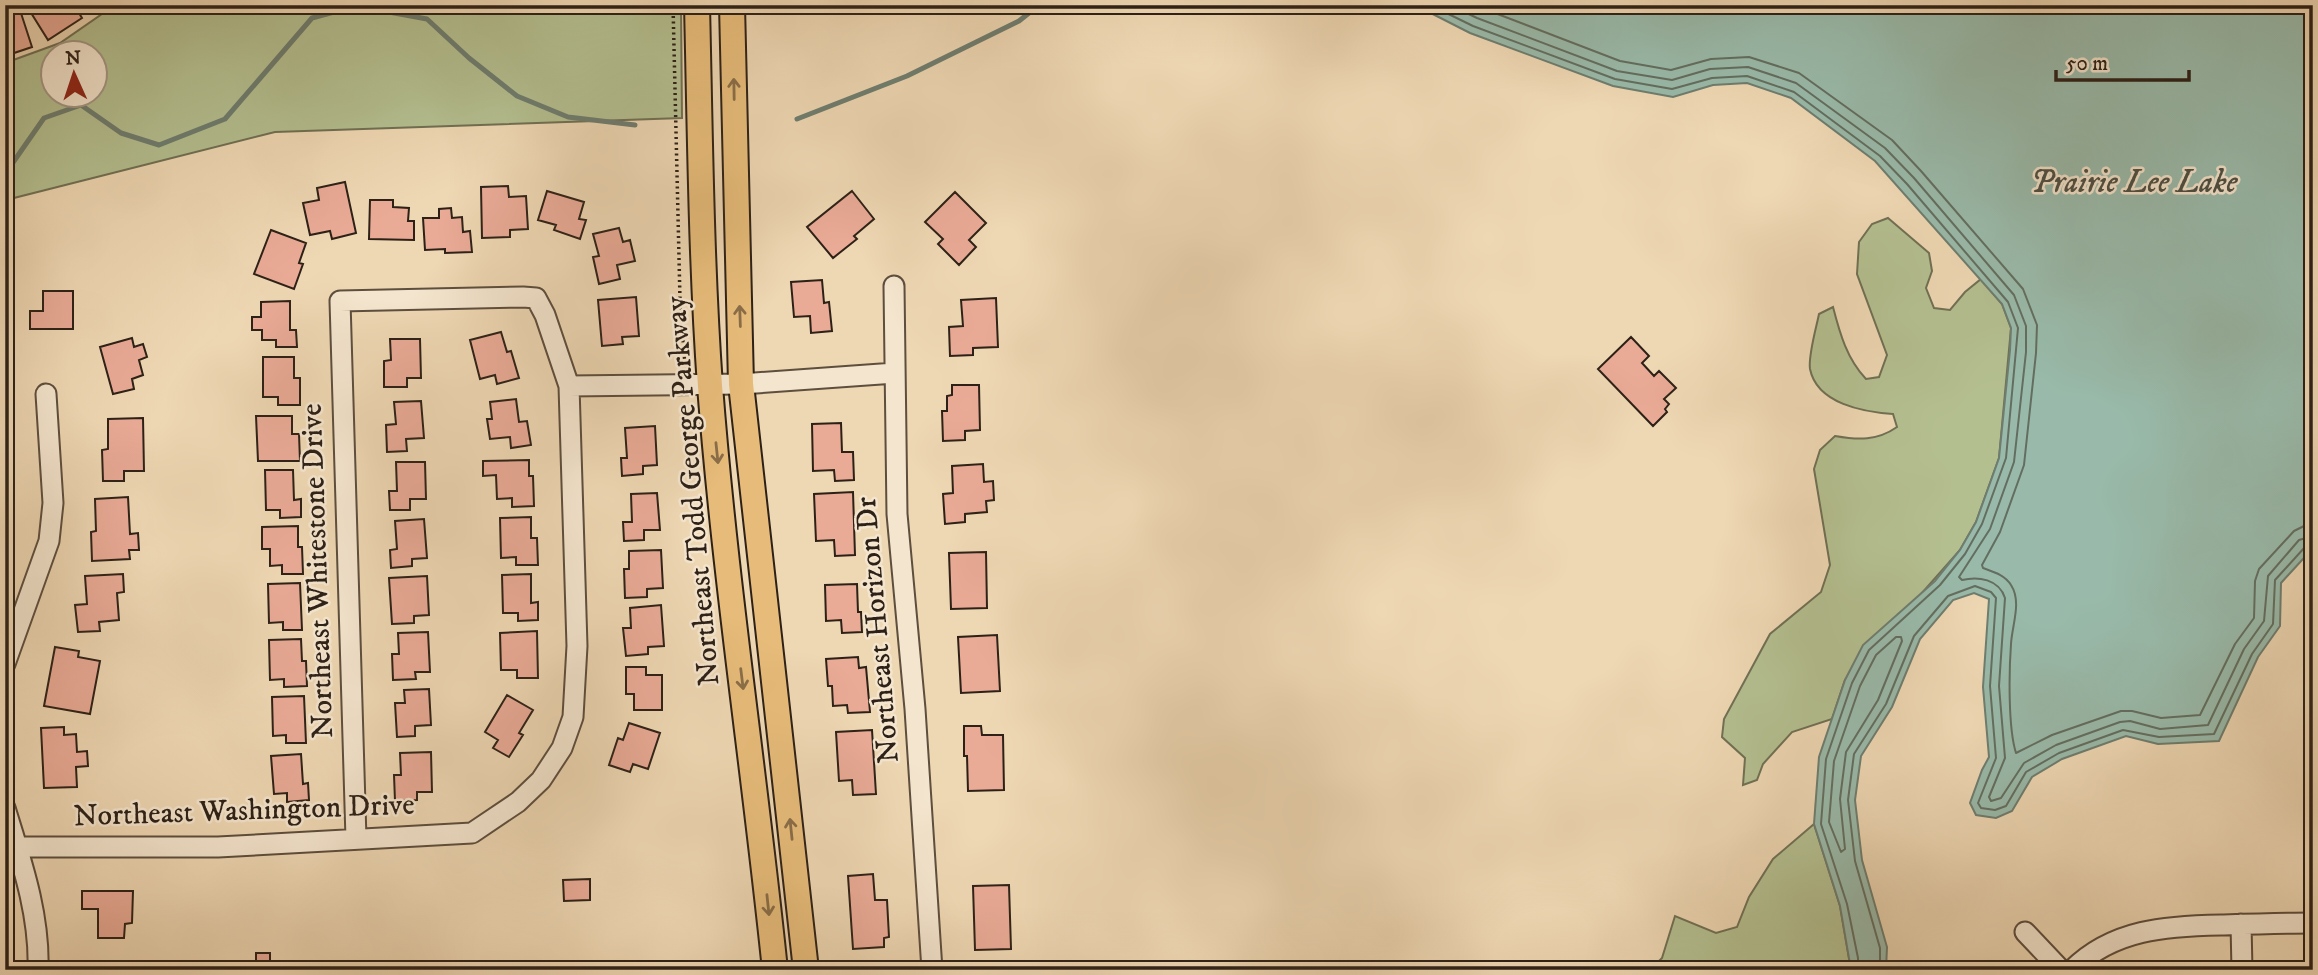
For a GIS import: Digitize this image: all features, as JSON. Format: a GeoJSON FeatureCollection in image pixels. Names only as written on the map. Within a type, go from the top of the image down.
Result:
{"type":"FeatureCollection","features":[{"type":"Feature","properties":{"kind":"main road","name":"Northeast Todd George Parkway"},"geometry":{"type":"LineString","coordinates":[[697,5],[710,385],[775,970]]}},
{"type":"Feature","properties":{"kind":"main road","name":"Northeast Todd George Parkway"},"geometry":{"type":"LineString","coordinates":[[732,5],[741,384],[806,970]]}},
{"type":"Feature","properties":{"kind":"street","name":"Northeast Horizon Dr"},"geometry":{"type":"LineString","coordinates":[[894,286],[897,514],[915,709],[932,970]]}},
{"type":"Feature","properties":{"kind":"street","name":"Northeast Whitestone Drive"},"geometry":{"type":"LineString","coordinates":[[356,839],[340,301],[536,298],[545,315],[569,386]]}},
{"type":"Feature","properties":{"kind":"street"},"geometry":{"type":"LineString","coordinates":[[569,386],[741,384],[895,373]]}},
{"type":"Feature","properties":{"kind":"street","name":"Northeast Washington Drive"},"geometry":{"type":"LineString","coordinates":[[17,847],[218,847],[472,833],[518,802],[541,780],[562,748],[573,717],[577,646],[569,386]]}},
{"type":"Feature","properties":{"kind":"street"},"geometry":{"type":"LineString","coordinates":[[5,664],[49,541],[53,503],[46,394]]}},
{"type":"Feature","properties":{"kind":"street"},"geometry":{"type":"LineString","coordinates":[[5,808],[28,885],[38,952],[38,970]]}},
{"type":"Feature","properties":{"kind":"street"},"geometry":{"type":"LineString","coordinates":[[2072,970],[2098,949],[2144,930],[2168,926],[2313,923]]}},
{"type":"Feature","properties":{"kind":"street"},"geometry":{"type":"LineString","coordinates":[[2241,924],[2242,970]]}},
{"type":"Feature","properties":{"kind":"street"},"geometry":{"type":"LineString","coordinates":[[2025,932],[2061,970]]}},
{"type":"Feature","properties":{"kind":"green space"},"geometry":{"type":"Polygon","coordinates":[[[115,5],[681,5],[682,118],[275,132],[5,202],[5,63],[38,51],[38,108],[108,108],[108,38],[67,38],[115,5]]]}},
{"type":"Feature","properties":{"kind":"green space"},"geometry":{"type":"Polygon","coordinates":[[[1888,218],[1929,253],[1932,271],[1926,288],[1934,308],[1950,310],[1965,292],[1981,279],[2002,304],[2011,328],[1999,458],[1976,522],[1960,550],[1845,680],[1832,719],[1792,732],[1763,764],[1757,780],[1743,785],[1745,758],[1722,737],[1724,719],[1770,634],[1821,592],[1830,565],[1814,469],[1820,450],[1835,436],[1867,438],[1882,435],[1897,427],[1893,414],[1856,408],[1832,398],[1814,381],[1810,369],[1819,314],[1833,307],[1854,363],[1866,379],[1879,377],[1887,355],[1857,274],[1859,242],[1872,224],[1888,218]]]}},
{"type":"Feature","properties":{"kind":"green space"},"geometry":{"type":"Polygon","coordinates":[[[1814,824],[1840,906],[1851,970],[1650,970],[1662,958],[1675,916],[1716,933],[1737,927],[1749,897],[1773,859],[1814,824]]]}},
{"type":"Feature","properties":{"kind":"water","name":"Prairie Lee Lake"},"geometry":{"type":"Polygon","coordinates":[[[1415,5],[2313,5],[2313,548],[2281,583],[2280,626],[2258,657],[2219,741],[2158,744],[2126,736],[2062,759],[2032,777],[2012,811],[1996,818],[1976,815],[1970,803],[1989,757],[1983,687],[1989,599],[1974,593],[1953,600],[1920,639],[1892,707],[1861,756],[1855,800],[1862,860],[1887,947],[1886,970],[1851,970],[1840,906],[1814,824],[1819,757],[1845,680],[1863,645],[1935,581],[1960,550],[1976,522],[1999,458],[2011,328],[2002,304],[1875,161],[1791,98],[1747,83],[1713,85],[1673,97],[1613,86],[1470,33],[1415,5]]]}},
{"type":"Feature","properties":{"kind":"building"},"geometry":{"type":"Polygon","coordinates":[[[32,5],[74,5],[82,18],[51,38],[47,38],[28,8],[32,5]]]}},
{"type":"Feature","properties":{"kind":"building"},"geometry":{"type":"Polygon","coordinates":[[[20,10],[32,47],[5,56],[5,15],[20,10]]]}},
{"type":"Feature","properties":{"kind":"building"},"geometry":{"type":"Polygon","coordinates":[[[345,182],[356,233],[332,239],[330,231],[310,235],[303,203],[319,200],[317,188],[345,182]]]}},
{"type":"Feature","properties":{"kind":"building"},"geometry":{"type":"Polygon","coordinates":[[[508,186],[509,197],[526,196],[528,229],[510,230],[510,237],[482,238],[481,187],[508,186]]]}},
{"type":"Feature","properties":{"kind":"building"},"geometry":{"type":"Polygon","coordinates":[[[547,191],[584,202],[579,219],[586,220],[580,239],[554,230],[556,225],[538,220],[547,191]]]}},
{"type":"Feature","properties":{"kind":"building"},"geometry":{"type":"Polygon","coordinates":[[[852,191],[874,219],[854,236],[857,239],[833,258],[807,227],[852,191]]]}},
{"type":"Feature","properties":{"kind":"building"},"geometry":{"type":"Polygon","coordinates":[[[955,192],[986,223],[969,240],[976,247],[959,265],[938,244],[943,239],[925,222],[955,192]]]}},
{"type":"Feature","properties":{"kind":"building"},"geometry":{"type":"Polygon","coordinates":[[[370,200],[393,200],[393,207],[409,208],[408,221],[414,221],[414,240],[369,239],[370,200]]]}},
{"type":"Feature","properties":{"kind":"building"},"geometry":{"type":"Polygon","coordinates":[[[451,208],[452,218],[462,217],[463,232],[470,231],[472,252],[445,253],[445,249],[425,250],[423,218],[439,218],[439,209],[451,208]]]}},
{"type":"Feature","properties":{"kind":"building"},"geometry":{"type":"Polygon","coordinates":[[[619,228],[623,242],[630,240],[635,261],[617,265],[620,279],[599,284],[593,257],[599,256],[593,234],[619,228]]]}},
{"type":"Feature","properties":{"kind":"building"},"geometry":{"type":"Polygon","coordinates":[[[271,230],[306,243],[299,263],[303,264],[294,289],[254,274],[271,230]]]}},
{"type":"Feature","properties":{"kind":"building"},"geometry":{"type":"Polygon","coordinates":[[[822,280],[824,303],[829,302],[832,331],[811,333],[810,316],[794,317],[791,282],[822,280]]]}},
{"type":"Feature","properties":{"kind":"building"},"geometry":{"type":"Polygon","coordinates":[[[43,291],[73,291],[73,329],[30,329],[30,311],[43,311],[43,291]]]}},
{"type":"Feature","properties":{"kind":"building"},"geometry":{"type":"Polygon","coordinates":[[[636,297],[639,336],[622,337],[623,344],[602,346],[598,300],[636,297]]]}},
{"type":"Feature","properties":{"kind":"building"},"geometry":{"type":"Polygon","coordinates":[[[996,298],[998,347],[973,348],[973,355],[950,356],[949,327],[963,326],[961,300],[996,298]]]}},
{"type":"Feature","properties":{"kind":"building"},"geometry":{"type":"Polygon","coordinates":[[[290,301],[290,330],[296,330],[297,347],[276,347],[276,340],[262,340],[262,330],[252,330],[252,317],[261,317],[261,302],[290,301]]]}},
{"type":"Feature","properties":{"kind":"building"},"geometry":{"type":"Polygon","coordinates":[[[501,332],[507,352],[511,351],[519,378],[497,384],[495,375],[480,379],[470,340],[501,332]]]}},
{"type":"Feature","properties":{"kind":"building"},"geometry":{"type":"Polygon","coordinates":[[[1631,337],[1649,356],[1642,363],[1654,376],[1659,371],[1676,388],[1664,399],[1669,404],[1665,409],[1667,412],[1653,426],[1598,369],[1631,337]]]}},
{"type":"Feature","properties":{"kind":"building"},"geometry":{"type":"Polygon","coordinates":[[[132,338],[134,347],[143,344],[147,357],[139,360],[143,375],[132,379],[134,389],[113,394],[100,347],[132,338]]]}},
{"type":"Feature","properties":{"kind":"building"},"geometry":{"type":"Polygon","coordinates":[[[390,339],[420,339],[421,378],[407,378],[407,387],[384,387],[384,361],[391,360],[390,339]]]}},
{"type":"Feature","properties":{"kind":"building"},"geometry":{"type":"Polygon","coordinates":[[[263,357],[294,357],[294,378],[300,378],[300,405],[278,405],[278,397],[263,397],[263,357]]]}},
{"type":"Feature","properties":{"kind":"building"},"geometry":{"type":"Polygon","coordinates":[[[952,385],[979,385],[980,430],[965,431],[965,440],[943,441],[942,411],[947,411],[947,396],[952,395],[952,385]]]}},
{"type":"Feature","properties":{"kind":"building"},"geometry":{"type":"Polygon","coordinates":[[[516,399],[519,422],[527,421],[531,445],[511,448],[510,437],[490,439],[487,419],[492,419],[490,402],[516,399]]]}},
{"type":"Feature","properties":{"kind":"building"},"geometry":{"type":"Polygon","coordinates":[[[421,401],[424,438],[406,439],[407,451],[387,452],[386,425],[396,424],[394,402],[421,401]]]}},
{"type":"Feature","properties":{"kind":"building"},"geometry":{"type":"Polygon","coordinates":[[[256,416],[292,416],[292,434],[299,434],[300,461],[258,461],[256,416]]]}},
{"type":"Feature","properties":{"kind":"building"},"geometry":{"type":"Polygon","coordinates":[[[143,418],[144,471],[124,471],[124,481],[103,481],[102,450],[108,449],[108,419],[143,418]]]}},
{"type":"Feature","properties":{"kind":"building"},"geometry":{"type":"Polygon","coordinates":[[[841,423],[842,452],[853,452],[854,480],[835,481],[834,470],[813,471],[812,424],[841,423]]]}},
{"type":"Feature","properties":{"kind":"building"},"geometry":{"type":"Polygon","coordinates":[[[655,426],[657,465],[643,466],[643,474],[622,476],[621,458],[627,458],[625,428],[655,426]]]}},
{"type":"Feature","properties":{"kind":"building"},"geometry":{"type":"Polygon","coordinates":[[[529,460],[529,476],[533,476],[534,506],[512,507],[512,498],[497,499],[496,475],[483,476],[483,461],[529,460]]]}},
{"type":"Feature","properties":{"kind":"building"},"geometry":{"type":"Polygon","coordinates":[[[396,462],[425,462],[426,499],[410,499],[410,510],[390,510],[389,491],[397,491],[396,462]]]}},
{"type":"Feature","properties":{"kind":"building"},"geometry":{"type":"Polygon","coordinates":[[[983,464],[984,482],[993,481],[994,500],[986,501],[987,512],[965,514],[965,522],[945,524],[943,494],[953,493],[952,466],[983,464]]]}},
{"type":"Feature","properties":{"kind":"building"},"geometry":{"type":"Polygon","coordinates":[[[265,470],[293,470],[294,500],[301,499],[301,517],[280,518],[280,510],[266,510],[265,470]]]}},
{"type":"Feature","properties":{"kind":"building"},"geometry":{"type":"Polygon","coordinates":[[[853,492],[855,555],[835,556],[834,540],[816,541],[814,494],[853,492]]]}},
{"type":"Feature","properties":{"kind":"building"},"geometry":{"type":"Polygon","coordinates":[[[657,493],[660,530],[644,530],[644,540],[624,541],[623,522],[632,522],[631,494],[657,493]]]}},
{"type":"Feature","properties":{"kind":"building"},"geometry":{"type":"Polygon","coordinates":[[[128,497],[130,534],[138,533],[139,550],[129,550],[130,559],[92,561],[91,532],[96,531],[95,499],[128,497]]]}},
{"type":"Feature","properties":{"kind":"building"},"geometry":{"type":"Polygon","coordinates":[[[531,517],[531,538],[537,538],[538,565],[516,565],[516,557],[501,558],[500,518],[531,517]]]}},
{"type":"Feature","properties":{"kind":"building"},"geometry":{"type":"Polygon","coordinates":[[[424,519],[427,558],[412,559],[412,566],[391,568],[390,550],[397,549],[395,521],[424,519]]]}},
{"type":"Feature","properties":{"kind":"building"},"geometry":{"type":"Polygon","coordinates":[[[298,526],[298,547],[302,547],[303,574],[282,574],[282,565],[270,566],[270,549],[262,549],[262,527],[298,526]]]}},
{"type":"Feature","properties":{"kind":"building"},"geometry":{"type":"Polygon","coordinates":[[[661,550],[663,588],[647,589],[647,597],[625,598],[624,569],[629,569],[629,551],[661,550]]]}},
{"type":"Feature","properties":{"kind":"building"},"geometry":{"type":"Polygon","coordinates":[[[986,552],[987,608],[951,609],[949,553],[986,552]]]}},
{"type":"Feature","properties":{"kind":"building"},"geometry":{"type":"Polygon","coordinates":[[[123,574],[124,592],[117,593],[119,620],[99,622],[100,631],[78,632],[75,605],[87,604],[85,576],[123,574]]]}},
{"type":"Feature","properties":{"kind":"building"},"geometry":{"type":"Polygon","coordinates":[[[531,574],[531,603],[538,602],[538,620],[518,621],[518,613],[503,613],[502,575],[531,574]]]}},
{"type":"Feature","properties":{"kind":"building"},"geometry":{"type":"Polygon","coordinates":[[[427,576],[429,615],[414,616],[414,623],[392,624],[389,578],[427,576]]]}},
{"type":"Feature","properties":{"kind":"building"},"geometry":{"type":"Polygon","coordinates":[[[300,583],[302,630],[283,630],[283,622],[269,623],[268,584],[300,583]]]}},
{"type":"Feature","properties":{"kind":"building"},"geometry":{"type":"Polygon","coordinates":[[[857,584],[862,632],[842,633],[841,620],[826,621],[825,585],[857,584]]]}},
{"type":"Feature","properties":{"kind":"building"},"geometry":{"type":"Polygon","coordinates":[[[661,605],[664,646],[648,647],[648,654],[626,656],[623,628],[631,628],[630,608],[661,605]]]}},
{"type":"Feature","properties":{"kind":"building"},"geometry":{"type":"Polygon","coordinates":[[[537,631],[538,678],[517,678],[517,670],[501,670],[500,633],[537,631]]]}},
{"type":"Feature","properties":{"kind":"building"},"geometry":{"type":"Polygon","coordinates":[[[428,632],[430,672],[415,672],[416,679],[393,680],[392,654],[399,654],[398,633],[428,632]]]}},
{"type":"Feature","properties":{"kind":"building"},"geometry":{"type":"Polygon","coordinates":[[[997,635],[1000,691],[961,693],[958,637],[997,635]]]}},
{"type":"Feature","properties":{"kind":"building"},"geometry":{"type":"Polygon","coordinates":[[[301,639],[302,661],[306,661],[307,686],[284,687],[284,679],[270,680],[269,640],[301,639]]]}},
{"type":"Feature","properties":{"kind":"building"},"geometry":{"type":"Polygon","coordinates":[[[55,647],[79,651],[78,657],[100,661],[90,714],[44,706],[55,647]]]}},
{"type":"Feature","properties":{"kind":"building"},"geometry":{"type":"Polygon","coordinates":[[[858,657],[859,668],[866,667],[870,712],[848,713],[847,705],[833,706],[826,659],[858,657]]]}},
{"type":"Feature","properties":{"kind":"building"},"geometry":{"type":"Polygon","coordinates":[[[626,667],[646,667],[646,675],[662,675],[662,710],[634,710],[634,694],[626,694],[626,667]]]}},
{"type":"Feature","properties":{"kind":"building"},"geometry":{"type":"Polygon","coordinates":[[[429,689],[431,725],[415,726],[415,736],[397,737],[395,703],[405,703],[404,690],[429,689]]]}},
{"type":"Feature","properties":{"kind":"building"},"geometry":{"type":"Polygon","coordinates":[[[507,695],[533,710],[519,733],[523,735],[509,757],[493,748],[498,740],[485,732],[507,695]]]}},
{"type":"Feature","properties":{"kind":"building"},"geometry":{"type":"Polygon","coordinates":[[[304,696],[306,743],[286,743],[286,735],[273,736],[272,697],[304,696]]]}},
{"type":"Feature","properties":{"kind":"building"},"geometry":{"type":"Polygon","coordinates":[[[629,723],[660,733],[648,769],[633,764],[630,772],[609,765],[618,738],[623,740],[629,723]]]}},
{"type":"Feature","properties":{"kind":"building"},"geometry":{"type":"Polygon","coordinates":[[[964,726],[981,726],[982,735],[1003,735],[1004,790],[968,791],[964,726]]]}},
{"type":"Feature","properties":{"kind":"building"},"geometry":{"type":"Polygon","coordinates":[[[64,727],[64,735],[76,734],[77,752],[87,751],[88,766],[76,767],[77,787],[44,788],[41,728],[64,727]]]}},
{"type":"Feature","properties":{"kind":"building"},"geometry":{"type":"Polygon","coordinates":[[[872,730],[876,794],[853,795],[852,780],[839,781],[836,732],[872,730]]]}},
{"type":"Feature","properties":{"kind":"building"},"geometry":{"type":"Polygon","coordinates":[[[431,752],[432,792],[417,792],[417,800],[395,801],[394,775],[401,775],[400,753],[431,752]]]}},
{"type":"Feature","properties":{"kind":"building"},"geometry":{"type":"Polygon","coordinates":[[[301,754],[303,784],[308,783],[309,800],[287,802],[287,793],[274,794],[271,756],[301,754]]]}},
{"type":"Feature","properties":{"kind":"building"},"geometry":{"type":"Polygon","coordinates":[[[873,874],[875,900],[887,900],[889,937],[884,938],[884,947],[853,949],[848,876],[873,874]]]}},
{"type":"Feature","properties":{"kind":"building"},"geometry":{"type":"Polygon","coordinates":[[[590,879],[590,900],[564,901],[563,880],[590,879]]]}},
{"type":"Feature","properties":{"kind":"building"},"geometry":{"type":"Polygon","coordinates":[[[1009,885],[1011,949],[975,950],[973,886],[1009,885]]]}},
{"type":"Feature","properties":{"kind":"building"},"geometry":{"type":"Polygon","coordinates":[[[82,891],[133,891],[132,923],[125,924],[124,938],[98,938],[98,909],[82,909],[82,891]]]}},
{"type":"Feature","properties":{"kind":"building"},"geometry":{"type":"Polygon","coordinates":[[[256,953],[270,953],[270,970],[256,970],[256,953]]]}},
{"type":"Feature","properties":{"kind":"building"},"geometry":{"type":"Polygon","coordinates":[[[88,963],[143,966],[143,970],[88,970],[88,963]]]}},
{"type":"Feature","properties":{"kind":"building"},"geometry":{"type":"Polygon","coordinates":[[[1145,964],[1146,970],[1113,970],[1113,966],[1145,964]]]}},
{"type":"Feature","properties":{"kind":"waterway"},"geometry":{"type":"LineString","coordinates":[[797,119],[907,76],[1019,21],[1039,5]]}},
{"type":"Feature","properties":{"kind":"waterway"},"geometry":{"type":"LineString","coordinates":[[5,174],[44,118],[81,105],[121,133],[159,145],[225,119],[312,18],[356,6],[427,19],[469,58],[517,96],[568,117],[635,125]]}}]}
